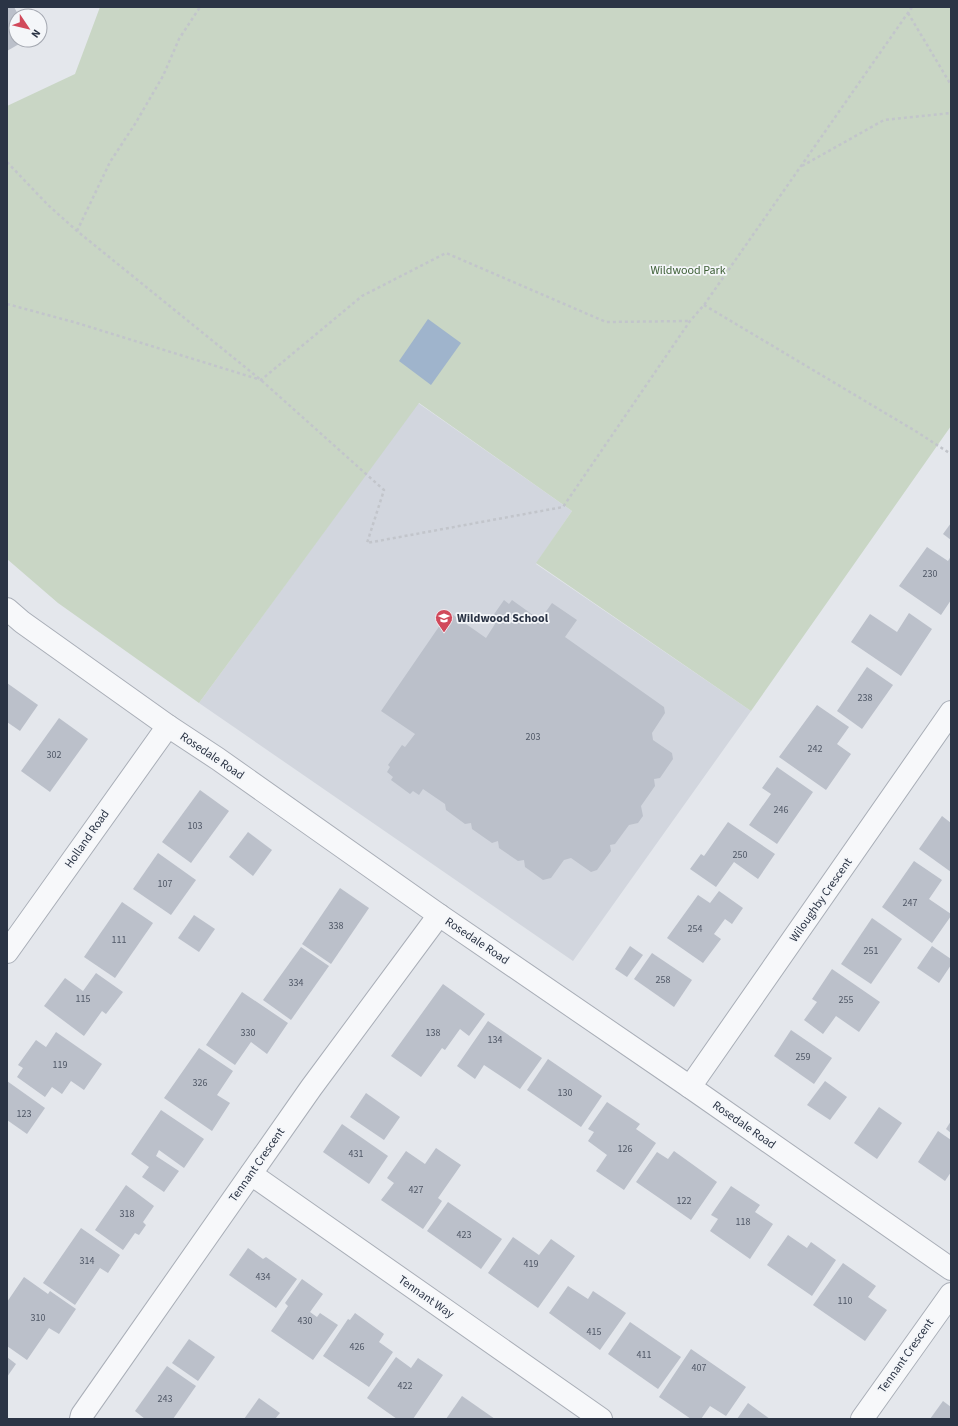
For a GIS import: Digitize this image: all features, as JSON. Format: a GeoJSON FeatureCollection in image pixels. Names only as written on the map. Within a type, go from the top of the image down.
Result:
{"type":"FeatureCollection","features":[{"type":"Feature","properties":{"kind":"street","name":"Rosedale Road"},"geometry":{"type":"LineString","coordinates":[[7,609],[22,622],[168,726],[218,759],[439,915],[690,1087],[951,1269]]}},
{"type":"Feature","properties":{"kind":"street","name":"Wiloughby Crescent"},"geometry":{"type":"LineString","coordinates":[[690,1087],[951,712]]}},
{"type":"Feature","properties":{"kind":"street","name":"Holland Road"},"geometry":{"type":"LineString","coordinates":[[7,952],[168,726]]}},
{"type":"Feature","properties":{"kind":"street","name":"Tennant Crescent"},"geometry":{"type":"LineString","coordinates":[[81,1419],[82,1414],[311,1088],[439,915]]}},
{"type":"Feature","properties":{"kind":"street","name":"Tennant Way"},"geometry":{"type":"LineString","coordinates":[[252,1174],[601,1419]]}},
{"type":"Feature","properties":{"kind":"street","name":"Tennant Crescent"},"geometry":{"type":"LineString","coordinates":[[862,1419],[951,1294]]}},
{"type":"Feature","properties":{"kind":"path"},"geometry":{"type":"LineString","coordinates":[[77,231],[110,162],[135,124],[163,76],[180,39],[200,7]]}},
{"type":"Feature","properties":{"kind":"path"},"geometry":{"type":"LineString","coordinates":[[7,162],[48,205],[77,231],[261,380],[384,490],[367,543],[563,507],[690,321],[704,305],[912,7]]}},
{"type":"Feature","properties":{"kind":"path"},"geometry":{"type":"LineString","coordinates":[[908,13],[951,85]]}},
{"type":"Feature","properties":{"kind":"path"},"geometry":{"type":"LineString","coordinates":[[801,166],[884,120],[951,113]]}},
{"type":"Feature","properties":{"kind":"path"},"geometry":{"type":"LineString","coordinates":[[261,380],[362,296],[446,253],[606,322],[690,321]]}},
{"type":"Feature","properties":{"kind":"path"},"geometry":{"type":"LineString","coordinates":[[7,304],[77,322],[261,380]]}},
{"type":"Feature","properties":{"kind":"path"},"geometry":{"type":"LineString","coordinates":[[704,305],[917,432],[951,454]]}},
{"type":"Feature","properties":{"kind":"shaded area","name":"Wildwood School"},"geometry":{"type":"Polygon","coordinates":[[[418,403],[572,511],[536,564],[751,711],[573,961],[199,703],[418,403]]]}},
{"type":"Feature","properties":{"kind":"green space","name":"Wildwood Park"},"geometry":{"type":"Polygon","coordinates":[[[100,7],[951,7],[951,426],[751,711],[536,563],[572,511],[419,403],[199,703],[58,603],[7,559],[7,106],[75,74],[100,7]]]}},
{"type":"Feature","properties":{"kind":"water"},"geometry":{"type":"Polygon","coordinates":[[[428,319],[461,343],[431,385],[399,361],[428,319]]]}},
{"type":"Feature","properties":{"kind":"building"},"geometry":{"type":"Polygon","coordinates":[[[7,7],[14,7],[8,8],[8,48],[12,48],[7,51],[7,7]]]}},
{"type":"Feature","properties":{"kind":"building"},"geometry":{"type":"Polygon","coordinates":[[[951,523],[951,540],[943,534],[951,523]]]}},
{"type":"Feature","properties":{"kind":"building"},"geometry":{"type":"Polygon","coordinates":[[[927,547],[948,561],[951,556],[951,600],[941,615],[899,586],[927,547]]]}},
{"type":"Feature","properties":{"kind":"building","name":"Wildwood School"},"geometry":{"type":"Polygon","coordinates":[[[504,600],[509,604],[512,600],[540,620],[552,603],[577,620],[565,637],[664,707],[665,713],[652,733],[653,740],[672,753],[673,759],[660,778],[654,779],[655,786],[641,806],[643,816],[638,823],[629,825],[615,844],[610,845],[611,851],[597,870],[591,872],[571,858],[564,860],[551,878],[543,880],[525,867],[524,860],[518,861],[499,848],[498,841],[492,843],[472,829],[471,823],[465,824],[446,810],[445,804],[423,789],[419,795],[413,791],[410,794],[391,780],[393,777],[387,772],[390,767],[388,765],[402,745],[405,747],[415,734],[381,711],[449,612],[486,638],[495,624],[490,620],[504,600]]]}},
{"type":"Feature","properties":{"kind":"building"},"geometry":{"type":"Polygon","coordinates":[[[909,613],[932,629],[901,676],[851,642],[870,614],[897,632],[909,613]]]}},
{"type":"Feature","properties":{"kind":"building"},"geometry":{"type":"Polygon","coordinates":[[[867,667],[893,685],[862,729],[837,711],[867,667]]]}},
{"type":"Feature","properties":{"kind":"building"},"geometry":{"type":"Polygon","coordinates":[[[7,683],[38,705],[20,731],[7,722],[7,683]]]}},
{"type":"Feature","properties":{"kind":"building"},"geometry":{"type":"Polygon","coordinates":[[[817,705],[849,727],[837,744],[851,754],[826,790],[779,757],[817,705]]]}},
{"type":"Feature","properties":{"kind":"building"},"geometry":{"type":"Polygon","coordinates":[[[59,718],[88,739],[50,792],[21,771],[59,718]]]}},
{"type":"Feature","properties":{"kind":"building"},"geometry":{"type":"Polygon","coordinates":[[[777,767],[813,792],[777,844],[749,825],[771,794],[762,788],[777,767]]]}},
{"type":"Feature","properties":{"kind":"building"},"geometry":{"type":"Polygon","coordinates":[[[200,790],[229,811],[191,863],[162,842],[200,790]]]}},
{"type":"Feature","properties":{"kind":"building"},"geometry":{"type":"Polygon","coordinates":[[[942,816],[951,823],[951,872],[919,849],[942,816]]]}},
{"type":"Feature","properties":{"kind":"building"},"geometry":{"type":"Polygon","coordinates":[[[728,822],[775,854],[758,879],[734,862],[716,887],[690,869],[701,854],[704,856],[728,822]]]}},
{"type":"Feature","properties":{"kind":"building"},"geometry":{"type":"Polygon","coordinates":[[[248,832],[272,850],[253,876],[229,857],[248,832]]]}},
{"type":"Feature","properties":{"kind":"building"},"geometry":{"type":"Polygon","coordinates":[[[158,853],[196,880],[171,915],[133,889],[158,853]]]}},
{"type":"Feature","properties":{"kind":"building"},"geometry":{"type":"Polygon","coordinates":[[[914,861],[942,880],[929,899],[951,914],[932,943],[882,907],[914,861]]]}},
{"type":"Feature","properties":{"kind":"building"},"geometry":{"type":"Polygon","coordinates":[[[340,888],[369,908],[331,964],[302,944],[340,888]]]}},
{"type":"Feature","properties":{"kind":"building"},"geometry":{"type":"Polygon","coordinates":[[[719,891],[743,908],[732,924],[725,919],[714,934],[721,939],[703,963],[667,938],[698,895],[710,903],[719,891]]]}},
{"type":"Feature","properties":{"kind":"building"},"geometry":{"type":"Polygon","coordinates":[[[122,902],[153,923],[115,978],[84,957],[122,902]]]}},
{"type":"Feature","properties":{"kind":"building"},"geometry":{"type":"Polygon","coordinates":[[[194,915],[215,929],[199,952],[178,938],[194,915]]]}},
{"type":"Feature","properties":{"kind":"building"},"geometry":{"type":"Polygon","coordinates":[[[872,918],[902,939],[871,984],[841,964],[872,918]]]}},
{"type":"Feature","properties":{"kind":"building"},"geometry":{"type":"Polygon","coordinates":[[[630,946],[643,955],[627,977],[615,969],[630,946]]]}},
{"type":"Feature","properties":{"kind":"building"},"geometry":{"type":"Polygon","coordinates":[[[932,946],[951,959],[951,965],[939,983],[917,968],[932,946]]]}},
{"type":"Feature","properties":{"kind":"building"},"geometry":{"type":"Polygon","coordinates":[[[301,947],[329,966],[291,1020],[263,1000],[301,947]]]}},
{"type":"Feature","properties":{"kind":"building"},"geometry":{"type":"Polygon","coordinates":[[[652,953],[692,980],[674,1007],[634,979],[652,953]]]}},
{"type":"Feature","properties":{"kind":"building"},"geometry":{"type":"Polygon","coordinates":[[[832,969],[880,1002],[859,1032],[836,1016],[823,1034],[804,1020],[817,1002],[812,999],[832,969]]]}},
{"type":"Feature","properties":{"kind":"building"},"geometry":{"type":"Polygon","coordinates":[[[96,973],[123,992],[106,1014],[102,1011],[84,1036],[44,1006],[65,978],[83,991],[96,973]]]}},
{"type":"Feature","properties":{"kind":"building"},"geometry":{"type":"Polygon","coordinates":[[[443,984],[485,1014],[469,1036],[460,1029],[445,1050],[442,1048],[421,1077],[391,1056],[443,984]]]}},
{"type":"Feature","properties":{"kind":"building"},"geometry":{"type":"Polygon","coordinates":[[[242,992],[288,1023],[267,1054],[251,1042],[235,1065],[206,1045],[242,992]]]}},
{"type":"Feature","properties":{"kind":"building"},"geometry":{"type":"Polygon","coordinates":[[[488,1021],[542,1058],[520,1089],[484,1065],[475,1079],[457,1066],[488,1021]]]}},
{"type":"Feature","properties":{"kind":"building"},"geometry":{"type":"Polygon","coordinates":[[[791,1030],[832,1058],[814,1084],[774,1056],[791,1030]]]}},
{"type":"Feature","properties":{"kind":"building"},"geometry":{"type":"Polygon","coordinates":[[[56,1032],[102,1064],[84,1090],[71,1081],[62,1094],[52,1087],[45,1097],[17,1077],[23,1068],[18,1065],[36,1040],[46,1047],[56,1032]]]}},
{"type":"Feature","properties":{"kind":"building"},"geometry":{"type":"Polygon","coordinates":[[[199,1048],[233,1071],[217,1095],[230,1103],[212,1131],[164,1098],[199,1048]]]}},
{"type":"Feature","properties":{"kind":"building"},"geometry":{"type":"Polygon","coordinates":[[[548,1059],[602,1096],[581,1127],[527,1090],[548,1059]]]}},
{"type":"Feature","properties":{"kind":"building"},"geometry":{"type":"Polygon","coordinates":[[[7,1081],[45,1108],[27,1134],[7,1120],[7,1081]]]}},
{"type":"Feature","properties":{"kind":"building"},"geometry":{"type":"Polygon","coordinates":[[[825,1081],[847,1097],[830,1120],[807,1105],[825,1081]]]}},
{"type":"Feature","properties":{"kind":"building"},"geometry":{"type":"Polygon","coordinates":[[[366,1093],[400,1117],[384,1140],[350,1117],[366,1093]]]}},
{"type":"Feature","properties":{"kind":"building"},"geometry":{"type":"Polygon","coordinates":[[[607,1102],[640,1124],[636,1129],[656,1143],[624,1190],[596,1171],[607,1155],[588,1141],[594,1132],[588,1129],[607,1102]]]}},
{"type":"Feature","properties":{"kind":"building"},"geometry":{"type":"Polygon","coordinates":[[[879,1107],[902,1123],[877,1159],[854,1143],[879,1107]]]}},
{"type":"Feature","properties":{"kind":"building"},"geometry":{"type":"Polygon","coordinates":[[[161,1110],[204,1139],[184,1168],[159,1150],[156,1156],[179,1171],[164,1192],[142,1177],[149,1167],[131,1154],[161,1110]]]}},
{"type":"Feature","properties":{"kind":"building"},"geometry":{"type":"Polygon","coordinates":[[[951,1121],[951,1133],[946,1129],[951,1121]]]}},
{"type":"Feature","properties":{"kind":"building"},"geometry":{"type":"Polygon","coordinates":[[[342,1124],[388,1156],[369,1184],[323,1152],[342,1124]]]}},
{"type":"Feature","properties":{"kind":"building"},"geometry":{"type":"Polygon","coordinates":[[[938,1131],[951,1140],[951,1172],[945,1181],[918,1162],[938,1131]]]}},
{"type":"Feature","properties":{"kind":"building"},"geometry":{"type":"Polygon","coordinates":[[[436,1148],[461,1165],[438,1198],[442,1201],[423,1229],[381,1200],[394,1183],[387,1178],[406,1151],[425,1164],[436,1148]]]}},
{"type":"Feature","properties":{"kind":"building"},"geometry":{"type":"Polygon","coordinates":[[[674,1151],[717,1182],[691,1220],[636,1182],[657,1152],[668,1159],[674,1151]]]}},
{"type":"Feature","properties":{"kind":"building"},"geometry":{"type":"Polygon","coordinates":[[[126,1185],[154,1206],[143,1222],[146,1225],[139,1235],[135,1233],[123,1250],[95,1230],[126,1185]]]}},
{"type":"Feature","properties":{"kind":"building"},"geometry":{"type":"Polygon","coordinates":[[[731,1186],[760,1205],[755,1212],[773,1224],[750,1259],[710,1231],[718,1219],[711,1215],[731,1186]]]}},
{"type":"Feature","properties":{"kind":"building"},"geometry":{"type":"Polygon","coordinates":[[[448,1202],[502,1239],[481,1269],[427,1231],[448,1202]]]}},
{"type":"Feature","properties":{"kind":"building"},"geometry":{"type":"Polygon","coordinates":[[[81,1228],[120,1255],[108,1273],[100,1268],[75,1305],[43,1283],[81,1228]]]}},
{"type":"Feature","properties":{"kind":"building"},"geometry":{"type":"Polygon","coordinates":[[[788,1235],[807,1248],[811,1242],[836,1260],[812,1296],[767,1265],[788,1235]]]}},
{"type":"Feature","properties":{"kind":"building"},"geometry":{"type":"Polygon","coordinates":[[[513,1237],[539,1255],[551,1239],[575,1256],[538,1308],[488,1273],[513,1237]]]}},
{"type":"Feature","properties":{"kind":"building"},"geometry":{"type":"Polygon","coordinates":[[[248,1248],[263,1259],[266,1257],[297,1279],[276,1308],[229,1275],[248,1248]]]}},
{"type":"Feature","properties":{"kind":"building"},"geometry":{"type":"Polygon","coordinates":[[[843,1263],[876,1286],[868,1297],[887,1310],[865,1341],[813,1305],[843,1263]]]}},
{"type":"Feature","properties":{"kind":"building"},"geometry":{"type":"Polygon","coordinates":[[[24,1277],[48,1294],[50,1291],[76,1309],[59,1334],[49,1328],[27,1360],[7,1346],[7,1302],[24,1277]]]}},
{"type":"Feature","properties":{"kind":"building"},"geometry":{"type":"Polygon","coordinates":[[[302,1279],[323,1294],[310,1312],[317,1317],[320,1313],[338,1325],[313,1360],[271,1331],[288,1306],[285,1303],[302,1279]]]}},
{"type":"Feature","properties":{"kind":"building"},"geometry":{"type":"Polygon","coordinates":[[[568,1286],[588,1299],[593,1291],[626,1313],[600,1350],[549,1313],[568,1286]]]}},
{"type":"Feature","properties":{"kind":"building"},"geometry":{"type":"Polygon","coordinates":[[[355,1313],[384,1334],[379,1342],[393,1352],[369,1387],[323,1356],[348,1319],[350,1320],[355,1313]]]}},
{"type":"Feature","properties":{"kind":"building"},"geometry":{"type":"Polygon","coordinates":[[[630,1322],[681,1357],[658,1389],[608,1354],[630,1322]]]}},
{"type":"Feature","properties":{"kind":"building"},"geometry":{"type":"Polygon","coordinates":[[[189,1339],[215,1357],[198,1381],[172,1363],[189,1339]]]}},
{"type":"Feature","properties":{"kind":"building"},"geometry":{"type":"Polygon","coordinates":[[[691,1349],[746,1387],[726,1416],[710,1406],[701,1419],[691,1419],[659,1397],[691,1349]]]}},
{"type":"Feature","properties":{"kind":"building"},"geometry":{"type":"Polygon","coordinates":[[[7,1357],[16,1364],[7,1377],[7,1357]]]}},
{"type":"Feature","properties":{"kind":"building"},"geometry":{"type":"Polygon","coordinates":[[[396,1357],[411,1368],[418,1358],[443,1375],[413,1419],[397,1419],[367,1398],[396,1357]]]}},
{"type":"Feature","properties":{"kind":"building"},"geometry":{"type":"Polygon","coordinates":[[[167,1366],[196,1386],[173,1419],[145,1419],[135,1411],[167,1366]]]}},
{"type":"Feature","properties":{"kind":"building"},"geometry":{"type":"Polygon","coordinates":[[[462,1396],[495,1419],[446,1419],[462,1396]]]}},
{"type":"Feature","properties":{"kind":"building"},"geometry":{"type":"Polygon","coordinates":[[[259,1398],[280,1413],[275,1419],[244,1419],[259,1398]]]}},
{"type":"Feature","properties":{"kind":"building"},"geometry":{"type":"Polygon","coordinates":[[[943,1401],[951,1407],[951,1419],[930,1419],[943,1401]]]}},
{"type":"Feature","properties":{"kind":"building"},"geometry":{"type":"Polygon","coordinates":[[[748,1403],[770,1419],[737,1419],[748,1403]]]}},
{"type":"Feature","properties":{"kind":"place","name":"Wildwood School"},"geometry":{"type":"Point","coordinates":[444,633]}}]}
